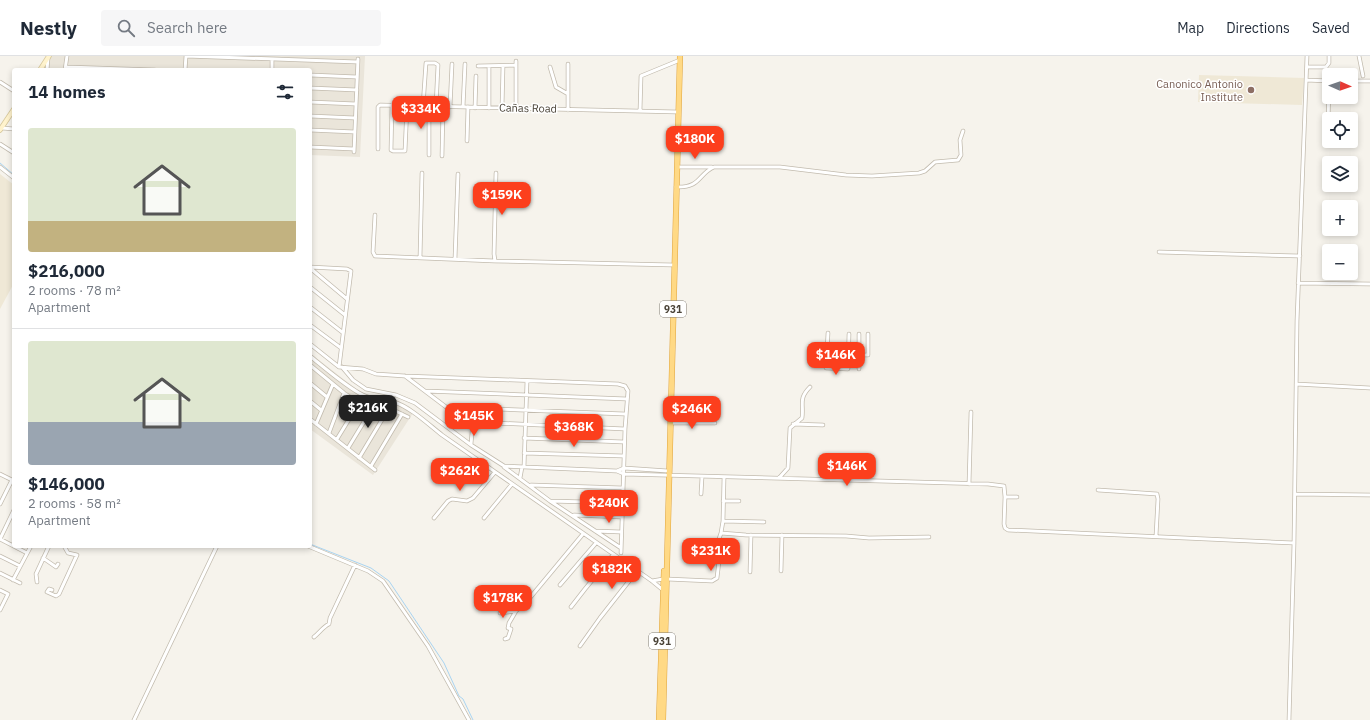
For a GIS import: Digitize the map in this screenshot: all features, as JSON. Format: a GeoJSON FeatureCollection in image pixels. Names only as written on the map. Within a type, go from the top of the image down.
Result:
{"type":"FeatureCollection","features":[{"type":"Feature","properties":{"kind":"highway","name":"931"},"geometry":{"type":"LineString","coordinates":[[663,720],[665,579],[680,58]]}},
{"type":"Feature","properties":{"kind":"highway","name":"931"},"geometry":{"type":"LineString","coordinates":[[659,720],[663,590],[665,579]]}},
{"type":"Feature","properties":{"kind":"main road"},"geometry":{"type":"LineString","coordinates":[[41,68],[49,56]]}},
{"type":"Feature","properties":{"kind":"main road"},"geometry":{"type":"LineString","coordinates":[[1,129],[12,112]]}},
{"type":"Feature","properties":{"kind":"street"},"geometry":{"type":"LineString","coordinates":[[47,68],[49,56]]}},
{"type":"Feature","properties":{"kind":"street"},"geometry":{"type":"LineString","coordinates":[[66,68],[67,56]]}},
{"type":"Feature","properties":{"kind":"street"},"geometry":{"type":"LineString","coordinates":[[185,68],[186,56],[358,60],[354,151],[312,147]]}},
{"type":"Feature","properties":{"kind":"street"},"geometry":{"type":"LineString","coordinates":[[1288,720],[1294,543],[1298,283],[1307,56]]}},
{"type":"Feature","properties":{"kind":"street"},"geometry":{"type":"LineString","coordinates":[[1307,67],[1326,67],[1329,63],[1329,56]]}},
{"type":"Feature","properties":{"kind":"street"},"geometry":{"type":"LineString","coordinates":[[1359,56],[1363,76]]}},
{"type":"Feature","properties":{"kind":"street"},"geometry":{"type":"LineString","coordinates":[[640,111],[641,76],[680,58]]}},
{"type":"Feature","properties":{"kind":"street"},"geometry":{"type":"LineString","coordinates":[[272,59],[272,68]]}},
{"type":"Feature","properties":{"kind":"street"},"geometry":{"type":"LineString","coordinates":[[516,61],[516,108]]}},
{"type":"Feature","properties":{"kind":"street"},"geometry":{"type":"LineString","coordinates":[[423,106],[427,62],[438,65],[436,106]]}},
{"type":"Feature","properties":{"kind":"street"},"geometry":{"type":"LineString","coordinates":[[450,107],[452,64]]}},
{"type":"Feature","properties":{"kind":"street"},"geometry":{"type":"LineString","coordinates":[[463,107],[465,64]]}},
{"type":"Feature","properties":{"kind":"street"},"geometry":{"type":"LineString","coordinates":[[568,64],[568,110]]}},
{"type":"Feature","properties":{"kind":"street"},"geometry":{"type":"LineString","coordinates":[[478,66],[516,66]]}},
{"type":"Feature","properties":{"kind":"street"},"geometry":{"type":"LineString","coordinates":[[489,66],[489,108]]}},
{"type":"Feature","properties":{"kind":"street"},"geometry":{"type":"LineString","coordinates":[[502,108],[503,66]]}},
{"type":"Feature","properties":{"kind":"street"},"geometry":{"type":"LineString","coordinates":[[550,67],[557,88],[568,94]]}},
{"type":"Feature","properties":{"kind":"street"},"geometry":{"type":"LineString","coordinates":[[312,75],[357,77]]}},
{"type":"Feature","properties":{"kind":"street"},"geometry":{"type":"LineString","coordinates":[[475,108],[476,76]]}},
{"type":"Feature","properties":{"kind":"street"},"geometry":{"type":"LineString","coordinates":[[1306,80],[1322,81]]}},
{"type":"Feature","properties":{"kind":"street"},"geometry":{"type":"LineString","coordinates":[[1358,81],[1370,81]]}},
{"type":"Feature","properties":{"kind":"street"},"geometry":{"type":"LineString","coordinates":[[0,82],[12,90]]}},
{"type":"Feature","properties":{"kind":"street"},"geometry":{"type":"LineString","coordinates":[[312,88],[357,90]]}},
{"type":"Feature","properties":{"kind":"street"},"geometry":{"type":"LineString","coordinates":[[312,102],[356,104]]}},
{"type":"Feature","properties":{"kind":"street"},"geometry":{"type":"LineString","coordinates":[[392,105],[391,150],[393,151],[406,151],[407,106]]}},
{"type":"Feature","properties":{"kind":"street","name":"Cañas Road"},"geometry":{"type":"LineString","coordinates":[[378,149],[378,106],[443,106],[678,112]]}},
{"type":"Feature","properties":{"kind":"street"},"geometry":{"type":"LineString","coordinates":[[428,154],[429,106]]}},
{"type":"Feature","properties":{"kind":"street"},"geometry":{"type":"LineString","coordinates":[[442,156],[443,106]]}},
{"type":"Feature","properties":{"kind":"street"},"geometry":{"type":"LineString","coordinates":[[467,141],[468,107]]}},
{"type":"Feature","properties":{"kind":"street"},"geometry":{"type":"LineString","coordinates":[[312,116],[355,118]]}},
{"type":"Feature","properties":{"kind":"street"},"geometry":{"type":"LineString","coordinates":[[1,129],[12,128]]}},
{"type":"Feature","properties":{"kind":"street"},"geometry":{"type":"LineString","coordinates":[[312,130],[355,132]]}},
{"type":"Feature","properties":{"kind":"street"},"geometry":{"type":"LineString","coordinates":[[677,167],[780,167],[872,176],[919,173],[935,162],[958,160],[961,155],[960,140],[963,131]]}},
{"type":"Feature","properties":{"kind":"street"},"geometry":{"type":"LineString","coordinates":[[0,144],[12,152]]}},
{"type":"Feature","properties":{"kind":"street"},"geometry":{"type":"LineString","coordinates":[[0,167],[12,176]]}},
{"type":"Feature","properties":{"kind":"street"},"geometry":{"type":"LineString","coordinates":[[676,187],[684,187],[697,182],[711,168],[714,167]]}},
{"type":"Feature","properties":{"kind":"street"},"geometry":{"type":"LineString","coordinates":[[420,258],[422,173]]}},
{"type":"Feature","properties":{"kind":"street"},"geometry":{"type":"LineString","coordinates":[[495,261],[496,173]]}},
{"type":"Feature","properties":{"kind":"street"},"geometry":{"type":"LineString","coordinates":[[455,259],[458,174]]}},
{"type":"Feature","properties":{"kind":"street"},"geometry":{"type":"LineString","coordinates":[[374,215],[375,256],[495,261],[674,265]]}},
{"type":"Feature","properties":{"kind":"street"},"geometry":{"type":"LineString","coordinates":[[1159,252],[1300,256]]}},
{"type":"Feature","properties":{"kind":"street"},"geometry":{"type":"LineString","coordinates":[[312,268],[350,270],[351,273],[342,332],[340,367]]}},
{"type":"Feature","properties":{"kind":"street"},"geometry":{"type":"LineString","coordinates":[[312,270],[347,299]]}},
{"type":"Feature","properties":{"kind":"street"},"geometry":{"type":"LineString","coordinates":[[1298,283],[1370,284]]}},
{"type":"Feature","properties":{"kind":"street"},"geometry":{"type":"LineString","coordinates":[[312,289],[345,315]]}},
{"type":"Feature","properties":{"kind":"street"},"geometry":{"type":"LineString","coordinates":[[312,309],[342,332]]}},
{"type":"Feature","properties":{"kind":"street"},"geometry":{"type":"LineString","coordinates":[[312,326],[341,348]]}},
{"type":"Feature","properties":{"kind":"street"},"geometry":{"type":"LineString","coordinates":[[828,333],[826,368],[840,369],[848,369],[849,334]]}},
{"type":"Feature","properties":{"kind":"street"},"geometry":{"type":"LineString","coordinates":[[859,334],[859,369]]}},
{"type":"Feature","properties":{"kind":"street"},"geometry":{"type":"LineString","coordinates":[[859,355],[868,355],[868,334]]}},
{"type":"Feature","properties":{"kind":"street"},"geometry":{"type":"LineString","coordinates":[[312,346],[366,389],[396,394],[415,403],[471,445],[504,466],[550,501],[621,548]]}},
{"type":"Feature","properties":{"kind":"street"},"geometry":{"type":"LineString","coordinates":[[312,358],[358,393],[373,400],[395,402],[412,411],[495,472],[663,590]]}},
{"type":"Feature","properties":{"kind":"street"},"geometry":{"type":"LineString","coordinates":[[312,367],[344,393],[359,403],[373,407],[389,408],[408,417]]}},
{"type":"Feature","properties":{"kind":"street"},"geometry":{"type":"LineString","coordinates":[[340,367],[362,369],[376,374],[405,376],[622,385],[628,389],[624,429],[621,554]]}},
{"type":"Feature","properties":{"kind":"street"},"geometry":{"type":"LineString","coordinates":[[405,376],[465,420],[472,422],[624,429]]}},
{"type":"Feature","properties":{"kind":"street"},"geometry":{"type":"LineString","coordinates":[[520,478],[523,467],[527,381]]}},
{"type":"Feature","properties":{"kind":"street"},"geometry":{"type":"LineString","coordinates":[[316,424],[333,384]]}},
{"type":"Feature","properties":{"kind":"street"},"geometry":{"type":"LineString","coordinates":[[1296,384],[1370,388]]}},
{"type":"Feature","properties":{"kind":"street"},"geometry":{"type":"LineString","coordinates":[[312,385],[327,397]]}},
{"type":"Feature","properties":{"kind":"street"},"geometry":{"type":"LineString","coordinates":[[779,478],[788,468],[789,430],[793,424],[802,418],[802,399],[810,387]]}},
{"type":"Feature","properties":{"kind":"street"},"geometry":{"type":"LineString","coordinates":[[424,391],[627,400]]}},
{"type":"Feature","properties":{"kind":"street"},"geometry":{"type":"LineString","coordinates":[[329,433],[344,393]]}},
{"type":"Feature","properties":{"kind":"street"},"geometry":{"type":"LineString","coordinates":[[670,402],[689,402]]}},
{"type":"Feature","properties":{"kind":"street"},"geometry":{"type":"LineString","coordinates":[[312,403],[321,410]]}},
{"type":"Feature","properties":{"kind":"street"},"geometry":{"type":"LineString","coordinates":[[337,439],[359,403]]}},
{"type":"Feature","properties":{"kind":"street"},"geometry":{"type":"LineString","coordinates":[[446,406],[625,414]]}},
{"type":"Feature","properties":{"kind":"street"},"geometry":{"type":"LineString","coordinates":[[348,448],[373,407]]}},
{"type":"Feature","properties":{"kind":"street"},"geometry":{"type":"LineString","coordinates":[[359,458],[389,408]]}},
{"type":"Feature","properties":{"kind":"street"},"geometry":{"type":"LineString","coordinates":[[969,484],[971,412]]}},
{"type":"Feature","properties":{"kind":"street"},"geometry":{"type":"LineString","coordinates":[[371,466],[402,414]]}},
{"type":"Feature","properties":{"kind":"street"},"geometry":{"type":"LineString","coordinates":[[312,421],[375,470]]}},
{"type":"Feature","properties":{"kind":"street"},"geometry":{"type":"LineString","coordinates":[[471,445],[472,422]]}},
{"type":"Feature","properties":{"kind":"street"},"geometry":{"type":"LineString","coordinates":[[670,423],[715,423]]}},
{"type":"Feature","properties":{"kind":"street"},"geometry":{"type":"LineString","coordinates":[[793,424],[823,425]]}},
{"type":"Feature","properties":{"kind":"street"},"geometry":{"type":"LineString","coordinates":[[524,438],[624,442]]}},
{"type":"Feature","properties":{"kind":"street"},"geometry":{"type":"LineString","coordinates":[[524,453],[624,456]]}},
{"type":"Feature","properties":{"kind":"street"},"geometry":{"type":"LineString","coordinates":[[504,466],[617,471],[624,474],[668,473]]}},
{"type":"Feature","properties":{"kind":"street"},"geometry":{"type":"LineString","coordinates":[[617,471],[624,468],[702,477],[779,478],[1003,486],[1005,489],[1004,524],[1005,528],[1008,530],[1294,543]]}},
{"type":"Feature","properties":{"kind":"street"},"geometry":{"type":"LineString","coordinates":[[434,518],[448,501],[452,499],[467,501],[473,498],[495,472]]}},
{"type":"Feature","properties":{"kind":"street"},"geometry":{"type":"LineString","coordinates":[[0,474],[12,480]]}},
{"type":"Feature","properties":{"kind":"street"},"geometry":{"type":"LineString","coordinates":[[701,494],[702,477]]}},
{"type":"Feature","properties":{"kind":"street"},"geometry":{"type":"LineString","coordinates":[[652,581],[665,579],[715,580],[718,573],[718,544],[723,521],[724,478]]}},
{"type":"Feature","properties":{"kind":"street"},"geometry":{"type":"LineString","coordinates":[[0,504],[12,483]]}},
{"type":"Feature","properties":{"kind":"street"},"geometry":{"type":"LineString","coordinates":[[484,518],[512,484]]}},
{"type":"Feature","properties":{"kind":"street"},"geometry":{"type":"LineString","coordinates":[[530,485],[623,488]]}},
{"type":"Feature","properties":{"kind":"street"},"geometry":{"type":"LineString","coordinates":[[542,494],[543,485]]}},
{"type":"Feature","properties":{"kind":"street"},"geometry":{"type":"LineString","coordinates":[[1098,490],[1156,494],[1158,499],[1156,536]]}},
{"type":"Feature","properties":{"kind":"street"},"geometry":{"type":"LineString","coordinates":[[0,491],[5,494]]}},
{"type":"Feature","properties":{"kind":"street"},"geometry":{"type":"LineString","coordinates":[[1294,494],[1370,495]]}},
{"type":"Feature","properties":{"kind":"street"},"geometry":{"type":"LineString","coordinates":[[1005,497],[1017,497]]}},
{"type":"Feature","properties":{"kind":"street"},"geometry":{"type":"LineString","coordinates":[[550,501],[622,503]]}},
{"type":"Feature","properties":{"kind":"street"},"geometry":{"type":"LineString","coordinates":[[724,501],[739,501]]}},
{"type":"Feature","properties":{"kind":"street"},"geometry":{"type":"LineString","coordinates":[[12,514],[0,539],[12,545]]}},
{"type":"Feature","properties":{"kind":"street"},"geometry":{"type":"LineString","coordinates":[[572,515],[622,517]]}},
{"type":"Feature","properties":{"kind":"street"},"geometry":{"type":"LineString","coordinates":[[585,524],[587,516]]}},
{"type":"Feature","properties":{"kind":"street"},"geometry":{"type":"LineString","coordinates":[[723,521],[764,522]]}},
{"type":"Feature","properties":{"kind":"street"},"geometry":{"type":"LineString","coordinates":[[595,531],[622,532]]}},
{"type":"Feature","properties":{"kind":"street"},"geometry":{"type":"LineString","coordinates":[[721,533],[751,535],[846,536],[869,538],[929,537]]}},
{"type":"Feature","properties":{"kind":"street"},"geometry":{"type":"LineString","coordinates":[[505,639],[508,638],[511,629],[508,628],[509,623],[516,611],[529,599],[583,534]]}},
{"type":"Feature","properties":{"kind":"street"},"geometry":{"type":"LineString","coordinates":[[750,572],[751,535]]}},
{"type":"Feature","properties":{"kind":"street"},"geometry":{"type":"LineString","coordinates":[[781,571],[782,535]]}},
{"type":"Feature","properties":{"kind":"street"},"geometry":{"type":"LineString","coordinates":[[560,585],[596,543]]}},
{"type":"Feature","properties":{"kind":"street"},"geometry":{"type":"LineString","coordinates":[[18,548],[27,553]]}},
{"type":"Feature","properties":{"kind":"street"},"geometry":{"type":"LineString","coordinates":[[13,580],[30,548]]}},
{"type":"Feature","properties":{"kind":"street"},"geometry":{"type":"LineString","coordinates":[[38,581],[36,578],[48,548]]}},
{"type":"Feature","properties":{"kind":"street"},"geometry":{"type":"LineString","coordinates":[[52,590],[49,588],[47,592],[56,596],[59,594],[77,555],[68,553],[65,548]]}},
{"type":"Feature","properties":{"kind":"street"},"geometry":{"type":"LineString","coordinates":[[134,720],[216,548]]}},
{"type":"Feature","properties":{"kind":"street"},"geometry":{"type":"LineString","coordinates":[[312,548],[368,571],[383,582],[428,646],[469,720]]}},
{"type":"Feature","properties":{"kind":"street"},"geometry":{"type":"LineString","coordinates":[[571,607],[613,554]]}},
{"type":"Feature","properties":{"kind":"street"},"geometry":{"type":"LineString","coordinates":[[0,556],[20,566]]}},
{"type":"Feature","properties":{"kind":"street"},"geometry":{"type":"LineString","coordinates":[[43,558],[56,567],[58,564]]}},
{"type":"Feature","properties":{"kind":"street"},"geometry":{"type":"LineString","coordinates":[[314,637],[323,627],[329,624],[330,618],[355,565]]}},
{"type":"Feature","properties":{"kind":"street"},"geometry":{"type":"LineString","coordinates":[[580,646],[637,571]]}},
{"type":"Feature","properties":{"kind":"street"},"geometry":{"type":"LineString","coordinates":[[0,573],[20,583]]}},
{"type":"Feature","properties":{"kind":"street"},"geometry":{"type":"LineString","coordinates":[[0,590],[13,596]]}},
{"type":"Feature","properties":{"kind":"street"},"geometry":{"type":"LineString","coordinates":[[0,610],[8,594]]}},
{"type":"Feature","properties":{"kind":"street"},"geometry":{"type":"LineString","coordinates":[[500,613],[516,611]]}},
{"type":"Feature","properties":{"kind":"shaded area"},"geometry":{"type":"Polygon","coordinates":[[[49,56],[365,56],[360,157],[312,155],[312,68],[47,68],[49,56]]]}},
{"type":"Feature","properties":{"kind":"shaded area","name":"Canonico Antonio Institute"},"geometry":{"type":"Polygon","coordinates":[[[1199,75],[1304,78],[1302,105],[1198,102],[1199,75]]]}},
{"type":"Feature","properties":{"kind":"shaded area"},"geometry":{"type":"Polygon","coordinates":[[[0,174],[12,183],[12,287],[0,309],[0,174]]]}},
{"type":"Feature","properties":{"kind":"shaded area"},"geometry":{"type":"Polygon","coordinates":[[[312,355],[360,392],[374,398],[394,400],[413,413],[373,475],[312,430],[312,355]]]}},
{"type":"Feature","properties":{"kind":"waterway"},"geometry":{"type":"LineString","coordinates":[[0,163],[12,173]]}},
{"type":"Feature","properties":{"kind":"waterway"},"geometry":{"type":"LineString","coordinates":[[312,545],[371,568],[389,581],[444,663],[459,696],[463,699],[473,720]]}},
{"type":"Feature","properties":{"kind":"place","name":"Canonico Antonio Institute"},"geometry":{"type":"Point","coordinates":[1251,90]}}]}
